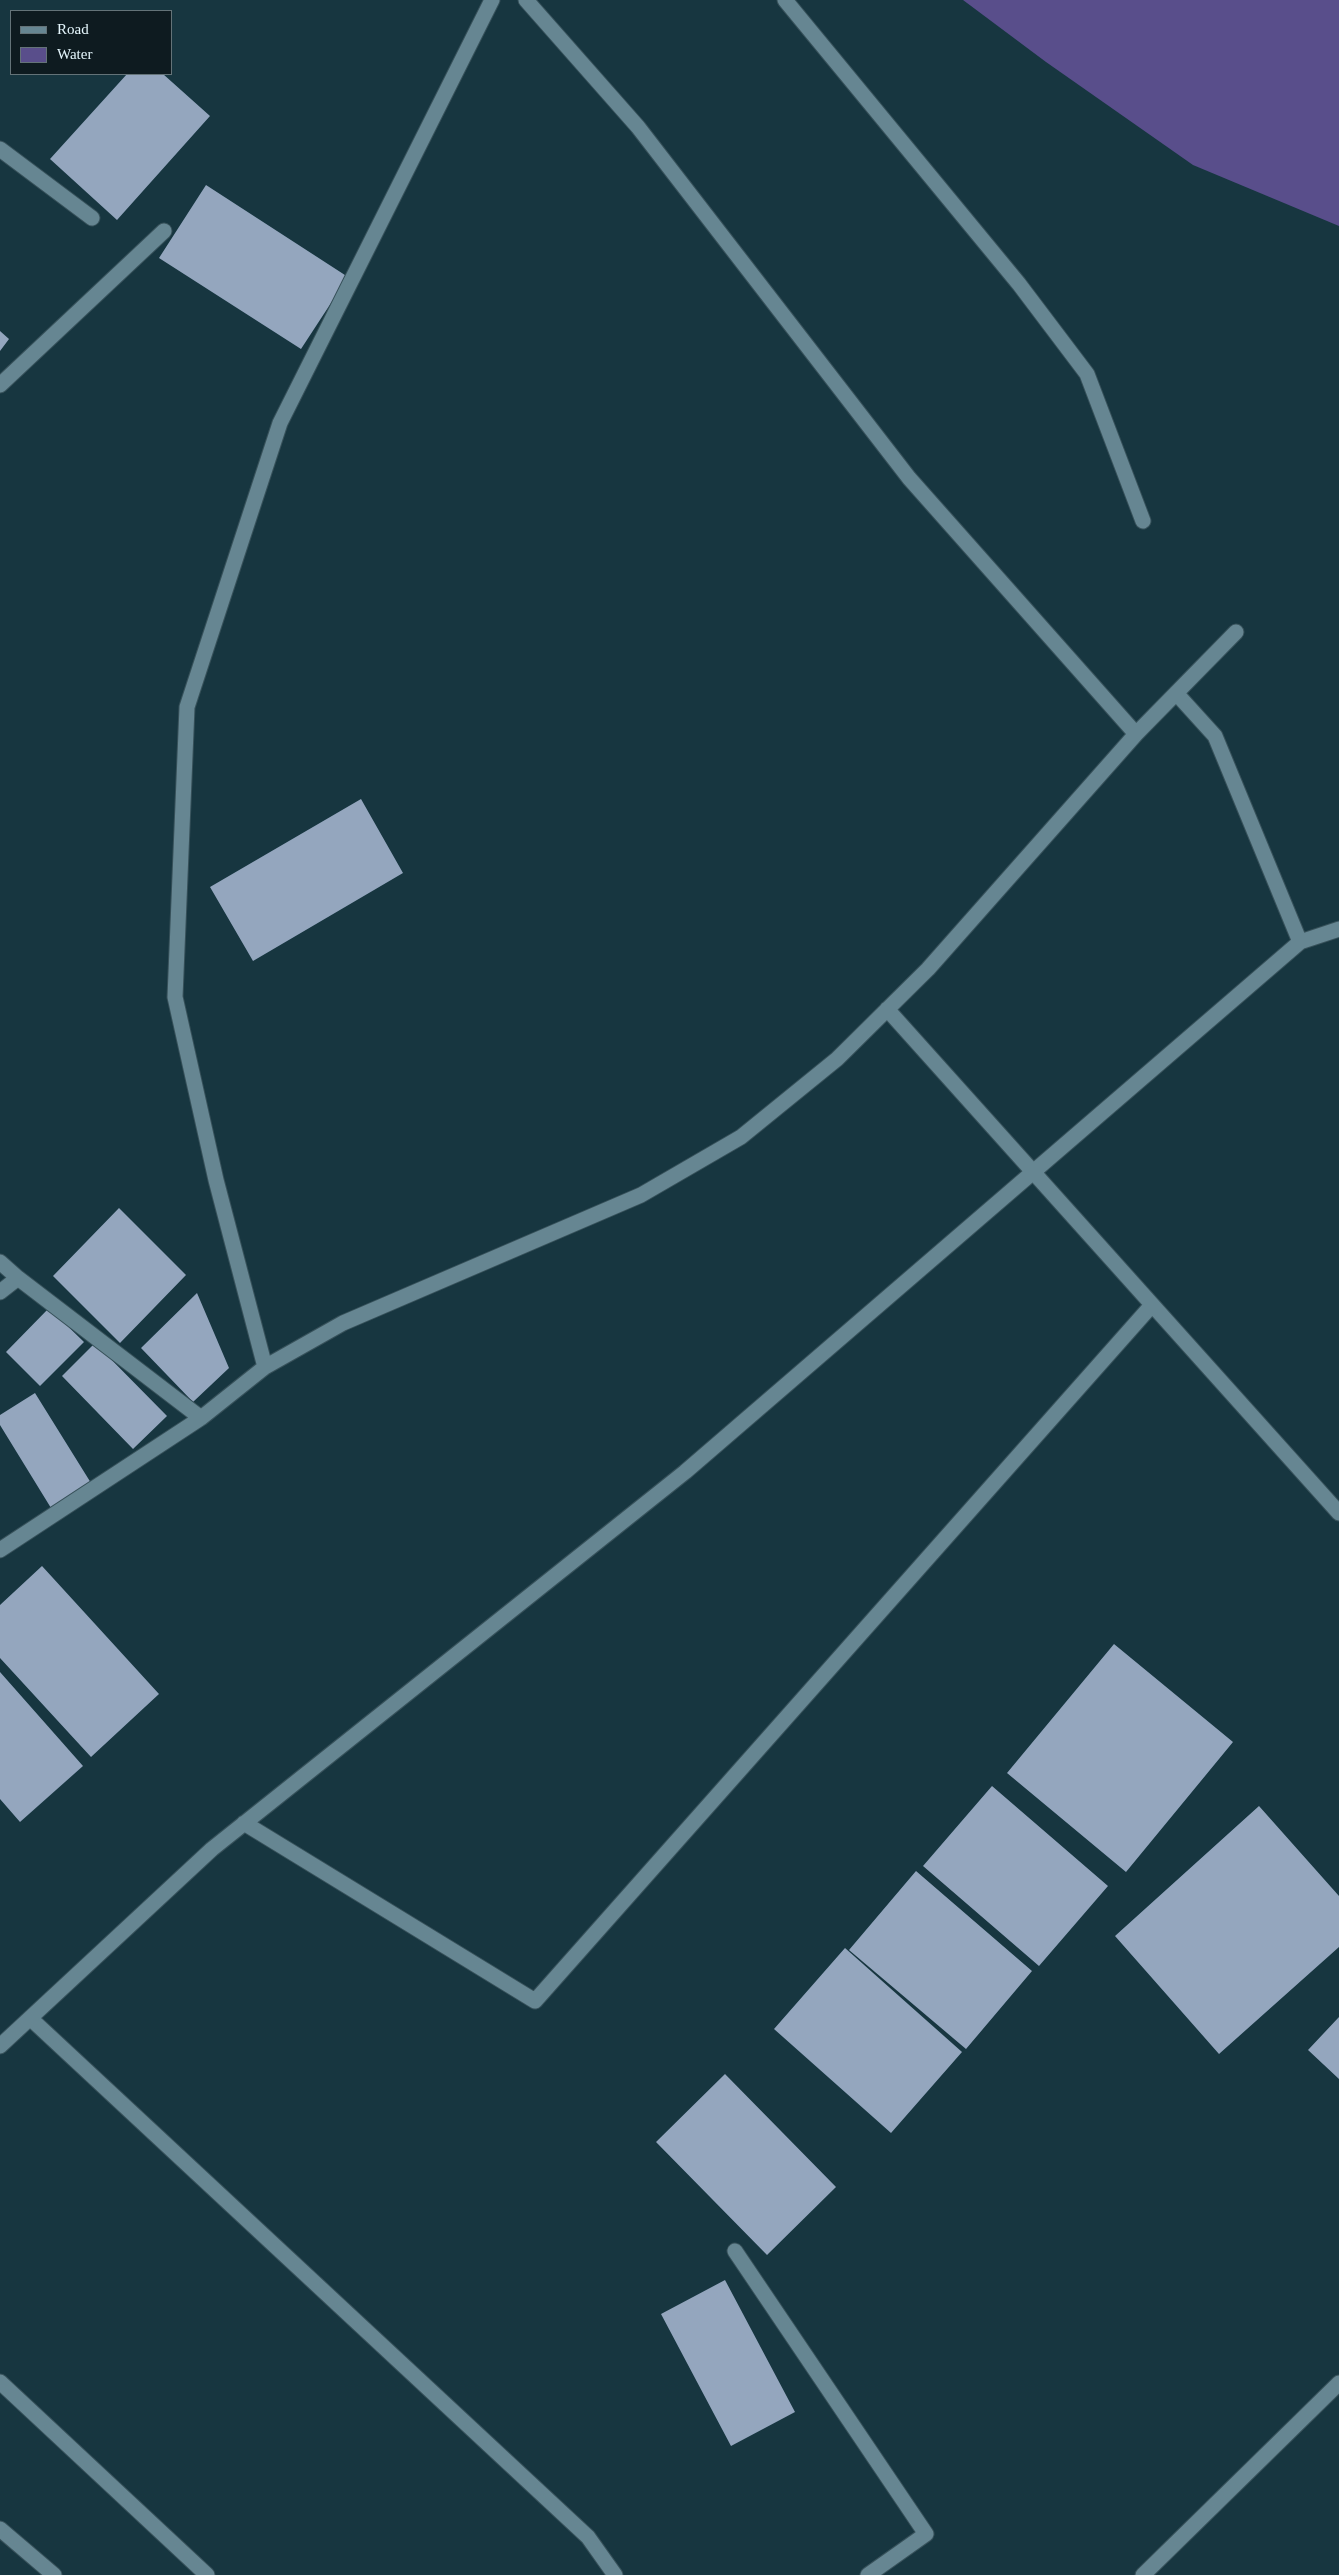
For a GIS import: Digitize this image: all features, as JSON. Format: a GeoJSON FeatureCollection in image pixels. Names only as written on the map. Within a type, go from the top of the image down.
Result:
{"type":"FeatureCollection","features":[{"type":"Feature","properties":{"kind":"street"},"geometry":{"type":"LineString","coordinates":[[265,1367],[216,1180],[175,997],[187,706],[280,423],[492,0]]}},
{"type":"Feature","properties":{"kind":"street"},"geometry":{"type":"LineString","coordinates":[[526,0],[638,127],[909,478],[1136,734]]}},
{"type":"Feature","properties":{"kind":"street"},"geometry":{"type":"LineString","coordinates":[[786,0],[1019,284],[1087,374],[1143,521]]}},
{"type":"Feature","properties":{"kind":"street"},"geometry":{"type":"LineString","coordinates":[[0,149],[92,218]]}},
{"type":"Feature","properties":{"kind":"street"},"geometry":{"type":"LineString","coordinates":[[0,385],[164,231]]}},
{"type":"Feature","properties":{"kind":"street"},"geometry":{"type":"LineString","coordinates":[[0,1550],[201,1418],[265,1367],[343,1323],[641,1195],[741,1137],[837,1059],[928,969],[1136,734],[1236,632]]}},
{"type":"Feature","properties":{"kind":"street"},"geometry":{"type":"LineString","coordinates":[[1176,693],[1215,736],[1300,942]]}},
{"type":"Feature","properties":{"kind":"street"},"geometry":{"type":"LineString","coordinates":[[0,2046],[212,1849],[244,1822],[685,1472],[1300,942],[1339,929]]}},
{"type":"Feature","properties":{"kind":"street"},"geometry":{"type":"LineString","coordinates":[[887,1009],[1339,1512]]}},
{"type":"Feature","properties":{"kind":"street"},"geometry":{"type":"LineString","coordinates":[[0,1262],[18,1278],[201,1418]]}},
{"type":"Feature","properties":{"kind":"street"},"geometry":{"type":"LineString","coordinates":[[0,1292],[18,1278]]}},
{"type":"Feature","properties":{"kind":"street"},"geometry":{"type":"LineString","coordinates":[[244,1822],[535,2001],[1152,1305]]}},
{"type":"Feature","properties":{"kind":"street"},"geometry":{"type":"LineString","coordinates":[[30,2018],[588,2537],[615,2575]]}},
{"type":"Feature","properties":{"kind":"street"},"geometry":{"type":"LineString","coordinates":[[735,2251],[926,2534],[868,2575]]}},
{"type":"Feature","properties":{"kind":"street"},"geometry":{"type":"LineString","coordinates":[[0,2382],[207,2575]]}},
{"type":"Feature","properties":{"kind":"street"},"geometry":{"type":"LineString","coordinates":[[1143,2575],[1339,2382]]}},
{"type":"Feature","properties":{"kind":"street"},"geometry":{"type":"LineString","coordinates":[[0,2529],[54,2575]]}},
{"type":"Feature","properties":{"kind":"water"},"geometry":{"type":"Polygon","coordinates":[[[963,0],[1339,0],[1339,226],[1193,165],[1046,62],[963,0]]]}},
{"type":"Feature","properties":{"kind":"building"},"geometry":{"type":"Polygon","coordinates":[[[126,75],[164,75],[210,116],[117,220],[50,159],[126,75]]]}},
{"type":"Feature","properties":{"kind":"building"},"geometry":{"type":"Polygon","coordinates":[[[206,185],[348,277],[301,349],[159,258],[206,185]]]}},
{"type":"Feature","properties":{"kind":"building"},"geometry":{"type":"Polygon","coordinates":[[[0,331],[9,339],[0,351],[0,331]]]}},
{"type":"Feature","properties":{"kind":"building"},"geometry":{"type":"Polygon","coordinates":[[[361,799],[403,873],[253,961],[210,887],[361,799]]]}},
{"type":"Feature","properties":{"kind":"building"},"geometry":{"type":"Polygon","coordinates":[[[119,1208],[186,1275],[120,1343],[53,1276],[119,1208]]]}},
{"type":"Feature","properties":{"kind":"building"},"geometry":{"type":"Polygon","coordinates":[[[197,1293],[229,1368],[193,1402],[141,1348],[197,1293]]]}},
{"type":"Feature","properties":{"kind":"building"},"geometry":{"type":"Polygon","coordinates":[[[49,1308],[84,1342],[40,1386],[6,1352],[49,1308]]]}},
{"type":"Feature","properties":{"kind":"building"},"geometry":{"type":"Polygon","coordinates":[[[95,1343],[167,1416],[133,1449],[62,1376],[95,1343]]]}},
{"type":"Feature","properties":{"kind":"building"},"geometry":{"type":"Polygon","coordinates":[[[35,1393],[91,1483],[51,1508],[0,1425],[0,1415],[35,1393]]]}},
{"type":"Feature","properties":{"kind":"building"},"geometry":{"type":"Polygon","coordinates":[[[42,1566],[159,1694],[91,1757],[0,1658],[0,1605],[42,1566]]]}},
{"type":"Feature","properties":{"kind":"building"},"geometry":{"type":"Polygon","coordinates":[[[1114,1644],[1233,1742],[1126,1872],[1007,1773],[1114,1644]]]}},
{"type":"Feature","properties":{"kind":"building"},"geometry":{"type":"Polygon","coordinates":[[[0,1672],[83,1766],[20,1822],[0,1799],[0,1672]]]}},
{"type":"Feature","properties":{"kind":"building"},"geometry":{"type":"Polygon","coordinates":[[[992,1786],[1108,1886],[1039,1966],[923,1866],[992,1786]]]}},
{"type":"Feature","properties":{"kind":"building"},"geometry":{"type":"Polygon","coordinates":[[[1259,1806],[1339,1896],[1339,1947],[1219,2054],[1115,1936],[1259,1806]]]}},
{"type":"Feature","properties":{"kind":"building"},"geometry":{"type":"Polygon","coordinates":[[[916,1871],[1032,1971],[966,2049],[849,1950],[916,1871]]]}},
{"type":"Feature","properties":{"kind":"building"},"geometry":{"type":"Polygon","coordinates":[[[845,1948],[962,2052],[891,2133],[774,2029],[845,1948]]]}},
{"type":"Feature","properties":{"kind":"building"},"geometry":{"type":"Polygon","coordinates":[[[1339,2017],[1339,2079],[1308,2050],[1339,2017]]]}},
{"type":"Feature","properties":{"kind":"building"},"geometry":{"type":"Polygon","coordinates":[[[725,2074],[836,2187],[767,2255],[656,2142],[725,2074]]]}},
{"type":"Feature","properties":{"kind":"building"},"geometry":{"type":"Polygon","coordinates":[[[725,2280],[795,2412],[731,2446],[661,2314],[725,2280]]]}}]}
